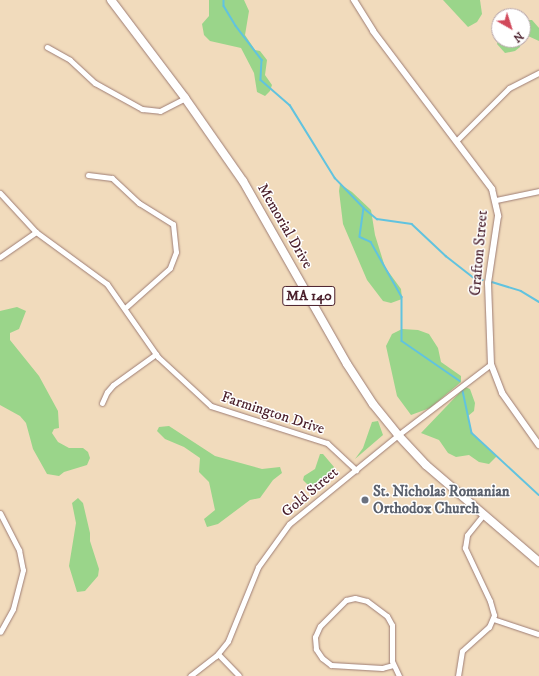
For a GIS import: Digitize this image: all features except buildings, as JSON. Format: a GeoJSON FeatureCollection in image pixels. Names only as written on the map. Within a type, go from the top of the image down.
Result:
{"type":"FeatureCollection","features":[{"type":"Feature","properties":{"kind":"main road","name":"Memorial Drive"},"geometry":{"type":"LineString","coordinates":[[111,0],[185,98],[254,198],[357,381],[398,435],[426,465],[539,562]]}},
{"type":"Feature","properties":{"kind":"street","name":"Grafton Street"},"geometry":{"type":"LineString","coordinates":[[354,0],[370,27],[485,177],[496,200],[498,216],[487,296],[491,364],[502,393],[539,445]]}},
{"type":"Feature","properties":{"kind":"street"},"geometry":{"type":"LineString","coordinates":[[47,47],[70,60],[94,83],[142,110],[160,112],[185,98]]}},
{"type":"Feature","properties":{"kind":"street"},"geometry":{"type":"LineString","coordinates":[[456,141],[509,88],[539,73]]}},
{"type":"Feature","properties":{"kind":"street"},"geometry":{"type":"LineString","coordinates":[[88,174],[112,178],[139,203],[173,224],[176,252],[170,268],[125,308]]}},
{"type":"Feature","properties":{"kind":"street"},"geometry":{"type":"LineString","coordinates":[[496,200],[539,191]]}},
{"type":"Feature","properties":{"kind":"street","name":"Farmington Drive"},"geometry":{"type":"LineString","coordinates":[[0,193],[36,232],[102,280],[125,308],[156,354],[213,408],[327,443],[356,470]]}},
{"type":"Feature","properties":{"kind":"street"},"geometry":{"type":"LineString","coordinates":[[0,257],[36,232]]}},
{"type":"Feature","properties":{"kind":"street"},"geometry":{"type":"LineString","coordinates":[[102,403],[106,392],[113,385],[156,354]]}},
{"type":"Feature","properties":{"kind":"street","name":"Gold Street"},"geometry":{"type":"LineString","coordinates":[[190,676],[218,654],[233,631],[258,567],[275,541],[296,517],[398,435],[491,364]]}},
{"type":"Feature","properties":{"kind":"street"},"geometry":{"type":"LineString","coordinates":[[0,514],[19,550],[23,570],[13,609],[0,632]]}},
{"type":"Feature","properties":{"kind":"street"},"geometry":{"type":"LineString","coordinates":[[458,676],[462,651],[486,630],[493,620],[492,606],[465,548],[467,535],[483,515]]}},
{"type":"Feature","properties":{"kind":"street"},"geometry":{"type":"LineString","coordinates":[[393,665],[371,668],[331,665],[322,658],[316,649],[315,637],[320,626],[346,600],[355,598],[364,600],[387,616],[392,625],[393,665],[399,676]]}},
{"type":"Feature","properties":{"kind":"street"},"geometry":{"type":"LineString","coordinates":[[493,620],[538,634]]}},
{"type":"Feature","properties":{"kind":"street"},"geometry":{"type":"LineString","coordinates":[[218,654],[239,676]]}},
{"type":"Feature","properties":{"kind":"green space"},"geometry":{"type":"Polygon","coordinates":[[[209,0],[244,0],[249,11],[245,35],[255,50],[260,51],[267,60],[265,75],[272,85],[270,91],[265,96],[257,92],[254,73],[241,48],[210,41],[204,35],[202,24],[209,16],[209,0]]]}},
{"type":"Feature","properties":{"kind":"green space"},"geometry":{"type":"Polygon","coordinates":[[[443,0],[480,0],[482,14],[477,22],[468,27],[443,0]]]}},
{"type":"Feature","properties":{"kind":"green space"},"geometry":{"type":"Polygon","coordinates":[[[531,20],[539,28],[539,41],[531,37],[531,20]]]}},
{"type":"Feature","properties":{"kind":"green space"},"geometry":{"type":"Polygon","coordinates":[[[501,48],[519,48],[515,51],[505,53],[501,48]]]}},
{"type":"Feature","properties":{"kind":"green space"},"geometry":{"type":"Polygon","coordinates":[[[340,184],[352,192],[371,210],[375,235],[385,267],[401,289],[402,299],[391,303],[383,301],[367,280],[343,224],[339,191],[340,184]]]}},
{"type":"Feature","properties":{"kind":"green space"},"geometry":{"type":"Polygon","coordinates":[[[17,307],[26,311],[19,329],[10,333],[10,340],[39,376],[58,411],[59,428],[54,429],[52,433],[58,442],[69,448],[83,448],[88,452],[90,458],[87,465],[64,472],[59,476],[47,474],[33,449],[26,423],[20,416],[0,405],[0,311],[17,307]]]}},
{"type":"Feature","properties":{"kind":"green space"},"geometry":{"type":"Polygon","coordinates":[[[402,329],[418,330],[429,334],[438,348],[441,362],[461,376],[461,382],[430,408],[411,415],[397,396],[386,346],[392,334],[402,329]]]}},
{"type":"Feature","properties":{"kind":"green space"},"geometry":{"type":"Polygon","coordinates":[[[465,387],[470,389],[475,403],[474,411],[468,416],[472,434],[497,456],[489,464],[479,462],[469,455],[456,457],[448,453],[439,440],[421,433],[465,387]]]}},
{"type":"Feature","properties":{"kind":"green space"},"geometry":{"type":"Polygon","coordinates":[[[378,421],[383,435],[355,459],[363,448],[372,422],[378,421]]]}},
{"type":"Feature","properties":{"kind":"green space"},"geometry":{"type":"Polygon","coordinates":[[[169,426],[215,456],[262,469],[280,467],[282,473],[273,480],[260,498],[250,500],[218,524],[207,527],[204,519],[215,510],[209,482],[199,472],[200,458],[184,447],[165,439],[157,431],[159,427],[169,426]]]}},
{"type":"Feature","properties":{"kind":"green space"},"geometry":{"type":"Polygon","coordinates":[[[320,454],[323,454],[334,467],[321,483],[316,487],[310,487],[303,480],[304,476],[315,469],[320,454]]]}},
{"type":"Feature","properties":{"kind":"green space"},"geometry":{"type":"Polygon","coordinates":[[[78,498],[83,503],[90,533],[90,541],[99,569],[98,576],[85,591],[77,592],[69,566],[76,523],[72,503],[78,498]]]}},
{"type":"Feature","properties":{"kind":"waterway"},"geometry":{"type":"LineString","coordinates":[[224,0],[224,6],[236,26],[262,60],[261,80],[290,105],[335,178],[364,208],[360,237],[371,242],[402,297],[402,341],[460,381]]}},
{"type":"Feature","properties":{"kind":"waterway"},"geometry":{"type":"LineString","coordinates":[[365,209],[377,219],[412,224],[446,256],[473,277],[483,280]]}},
{"type":"Feature","properties":{"kind":"waterway"},"geometry":{"type":"LineString","coordinates":[[492,282],[521,291],[539,302]]}},
{"type":"Feature","properties":{"kind":"waterway"},"geometry":{"type":"LineString","coordinates":[[463,391],[472,433],[539,495]]}},
{"type":"Feature","properties":{"kind":"place","name":"St. Nicholas Romanian Orthodox Church"},"geometry":{"type":"Point","coordinates":[365,500]}}]}
